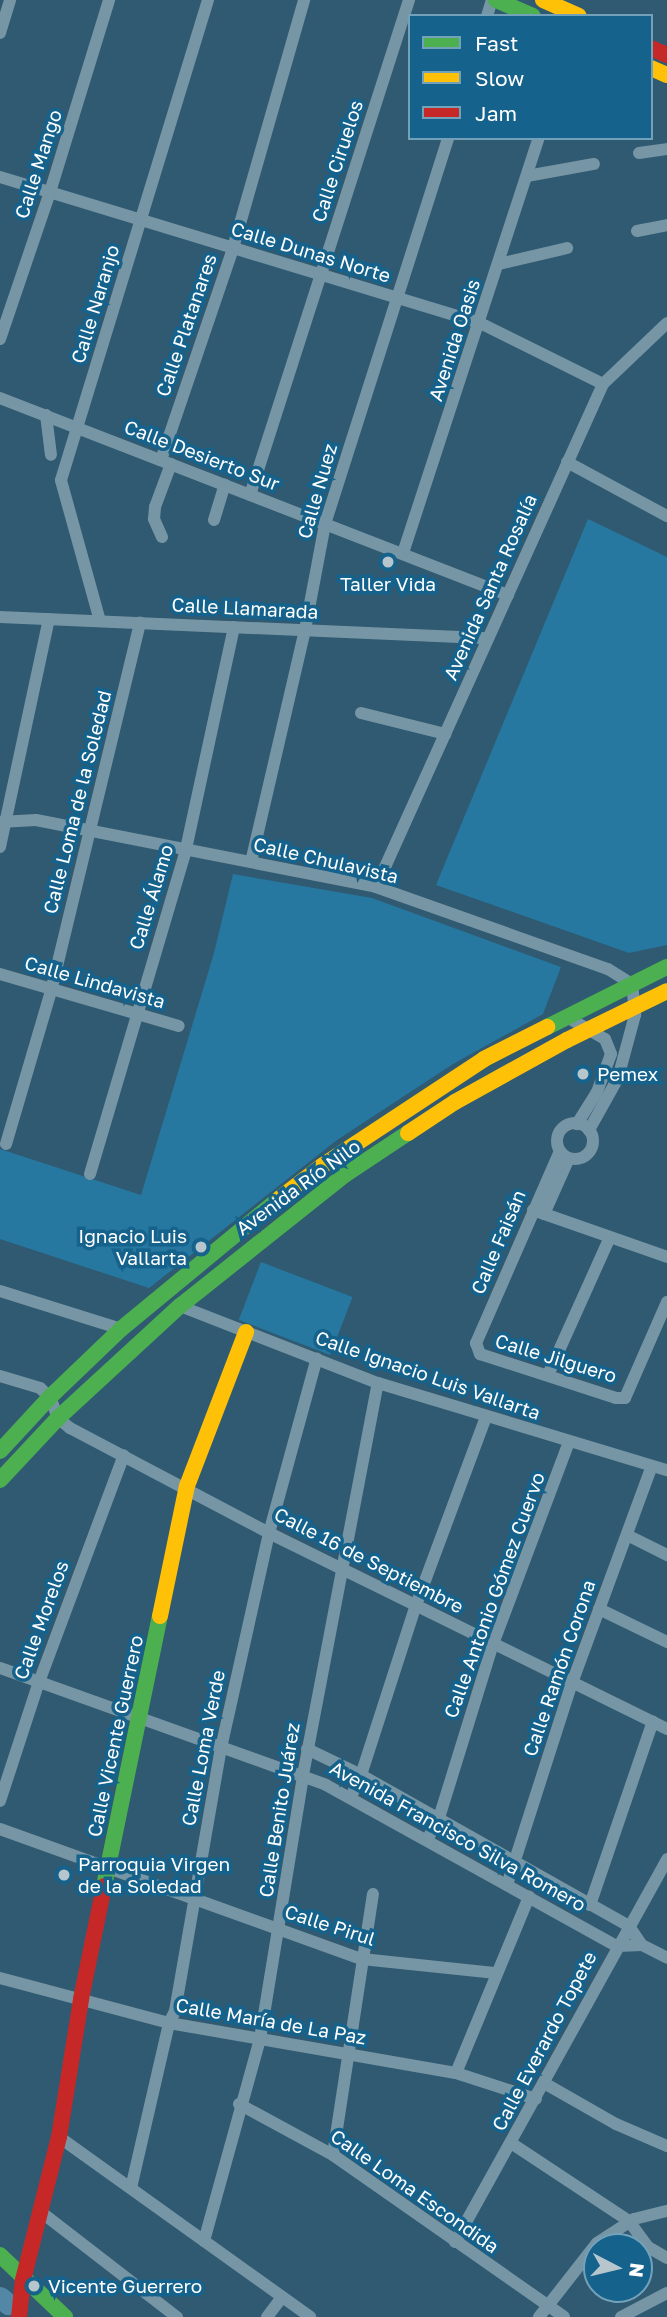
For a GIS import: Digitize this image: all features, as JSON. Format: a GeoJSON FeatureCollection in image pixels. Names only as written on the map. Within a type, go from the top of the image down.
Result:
{"type":"FeatureCollection","features":[{"type":"Feature","properties":{"kind":"main road"},"geometry":{"type":"LineString","coordinates":[[494,0],[528,14]]}},
{"type":"Feature","properties":{"kind":"main road"},"geometry":{"type":"LineString","coordinates":[[543,0],[574,14]]}},
{"type":"Feature","properties":{"kind":"main road","name":"Avenida Río Nilo"},"geometry":{"type":"LineString","coordinates":[[0,1451],[50,1397],[121,1329],[236,1231],[335,1158],[484,1059],[667,967]]}},
{"type":"Feature","properties":{"kind":"main road","name":"Avenida Río Nilo"},"geometry":{"type":"LineString","coordinates":[[0,1480],[58,1418],[180,1306],[346,1174],[455,1102],[667,991]]}},
{"type":"Feature","properties":{"kind":"main road"},"geometry":{"type":"LineString","coordinates":[[335,1158],[346,1174]]}},
{"type":"Feature","properties":{"kind":"main road","name":"Calle Vicente Guerrero"},"geometry":{"type":"LineString","coordinates":[[19,2317],[23,2286],[58,2137],[81,1999],[187,1486],[246,1332]]}},
{"type":"Feature","properties":{"kind":"main road"},"geometry":{"type":"LineString","coordinates":[[0,2255],[23,2286],[65,2317]]}},
{"type":"Feature","properties":{"kind":"street"},"geometry":{"type":"LineString","coordinates":[[0,33],[10,0]]}},
{"type":"Feature","properties":{"kind":"street","name":"Calle Mango"},"geometry":{"type":"LineString","coordinates":[[0,339],[50,192],[109,0]]}},
{"type":"Feature","properties":{"kind":"street","name":"Calle Naranjo"},"geometry":{"type":"LineString","coordinates":[[100,621],[61,480],[208,0]]}},
{"type":"Feature","properties":{"kind":"street","name":"Calle Platanares"},"geometry":{"type":"LineString","coordinates":[[162,537],[154,513],[166,462],[233,248],[304,0]]}},
{"type":"Feature","properties":{"kind":"street","name":"Calle Ciruelos"},"geometry":{"type":"LineString","coordinates":[[250,495],[409,0]]}},
{"type":"Feature","properties":{"kind":"street","name":"Calle Nuez"},"geometry":{"type":"LineString","coordinates":[[251,862],[305,630],[325,524],[447,140]]}},
{"type":"Feature","properties":{"kind":"street","name":"Avenida Oasis"},"geometry":{"type":"LineString","coordinates":[[404,553],[538,140]]}},
{"type":"Feature","properties":{"kind":"street"},"geometry":{"type":"LineString","coordinates":[[639,153],[667,149]]}},
{"type":"Feature","properties":{"kind":"street"},"geometry":{"type":"LineString","coordinates":[[527,176],[594,164]]}},
{"type":"Feature","properties":{"kind":"street","name":"Calle Dunas Norte"},"geometry":{"type":"LineString","coordinates":[[0,177],[480,323],[603,384]]}},
{"type":"Feature","properties":{"kind":"street"},"geometry":{"type":"LineString","coordinates":[[637,231],[667,225]]}},
{"type":"Feature","properties":{"kind":"street"},"geometry":{"type":"LineString","coordinates":[[499,264],[567,248]]}},
{"type":"Feature","properties":{"kind":"street","name":"Avenida Santa Rosalía"},"geometry":{"type":"LineString","coordinates":[[376,887],[603,384],[667,323]]}},
{"type":"Feature","properties":{"kind":"street","name":"Calle Desierto Sur"},"geometry":{"type":"LineString","coordinates":[[0,398],[508,595]]}},
{"type":"Feature","properties":{"kind":"street"},"geometry":{"type":"LineString","coordinates":[[46,415],[51,454]]}},
{"type":"Feature","properties":{"kind":"street"},"geometry":{"type":"LineString","coordinates":[[567,462],[667,516]]}},
{"type":"Feature","properties":{"kind":"street"},"geometry":{"type":"LineString","coordinates":[[214,520],[225,485]]}},
{"type":"Feature","properties":{"kind":"street","name":"Calle Llamarada"},"geometry":{"type":"LineString","coordinates":[[0,617],[488,638]]}},
{"type":"Feature","properties":{"kind":"street"},"geometry":{"type":"LineString","coordinates":[[0,847],[3,821],[49,619]]}},
{"type":"Feature","properties":{"kind":"street","name":"Calle Loma de la Soledad"},"geometry":{"type":"LineString","coordinates":[[6,1144],[51,991],[140,623]]}},
{"type":"Feature","properties":{"kind":"street","name":"Calle Álamo"},"geometry":{"type":"LineString","coordinates":[[90,1174],[135,1014],[186,849],[233,627]]}},
{"type":"Feature","properties":{"kind":"street"},"geometry":{"type":"LineString","coordinates":[[361,713],[445,734]]}},
{"type":"Feature","properties":{"kind":"street","name":"Calle Chulavista"},"geometry":{"type":"LineString","coordinates":[[3,821],[36,820],[376,887],[608,969],[632,984]]}},
{"type":"Feature","properties":{"kind":"street","name":"Calle Lindavista"},"geometry":{"type":"LineString","coordinates":[[0,974],[179,1026]]}},
{"type":"Feature","properties":{"kind":"street"},"geometry":{"type":"LineString","coordinates":[[589,1130],[618,1078],[632,1033],[635,1006],[632,984]]}},
{"type":"Feature","properties":{"kind":"street"},"geometry":{"type":"LineString","coordinates":[[567,1017],[608,1044],[624,1044],[632,1033]]}},
{"type":"Feature","properties":{"kind":"street"},"geometry":{"type":"LineString","coordinates":[[577,1124],[604,1077],[611,1054],[608,1044]]}},
{"type":"Feature","properties":{"kind":"street"},"geometry":{"type":"LineString","coordinates":[[577,1124],[589,1130],[594,1141],[589,1153],[582,1158],[564,1154],[557,1143],[559,1132],[569,1125],[577,1124]]}},
{"type":"Feature","properties":{"kind":"street","name":"Calle Faisán"},"geometry":{"type":"LineString","coordinates":[[477,1350],[476,1343],[564,1154]]}},
{"type":"Feature","properties":{"kind":"street"},"geometry":{"type":"LineString","coordinates":[[538,1212],[667,1258]]}},
{"type":"Feature","properties":{"kind":"street"},"geometry":{"type":"LineString","coordinates":[[548,1375],[610,1237]]}},
{"type":"Feature","properties":{"kind":"street"},"geometry":{"type":"LineString","coordinates":[[0,1291],[121,1329]]}},
{"type":"Feature","properties":{"kind":"street","name":"Calle Jilguero"},"geometry":{"type":"LineString","coordinates":[[477,1350],[484,1357],[616,1398],[625,1398],[667,1302]]}},
{"type":"Feature","properties":{"kind":"street","name":"Calle Ignacio Luis Vallarta"},"geometry":{"type":"LineString","coordinates":[[180,1306],[378,1382],[667,1470]]}},
{"type":"Feature","properties":{"kind":"street","name":"Calle Loma Verde"},"geometry":{"type":"LineString","coordinates":[[131,2188],[174,2011],[220,1748],[269,1533],[317,1358]]}},
{"type":"Feature","properties":{"kind":"street"},"geometry":{"type":"LineString","coordinates":[[0,1376],[40,1388],[50,1397],[58,1418]]}},
{"type":"Feature","properties":{"kind":"street","name":"Calle Benito Juárez"},"geometry":{"type":"LineString","coordinates":[[204,2241],[239,2104],[260,2039],[307,1749],[378,1382]]}},
{"type":"Feature","properties":{"kind":"street"},"geometry":{"type":"LineString","coordinates":[[351,1797],[361,1775],[416,1605],[486,1416]]}},
{"type":"Feature","properties":{"kind":"street","name":"Calle 16 de Septiembre"},"geometry":{"type":"LineString","coordinates":[[58,1418],[269,1533],[667,1729]]}},
{"type":"Feature","properties":{"kind":"street","name":"Calle Antonio Gómez Cuervo"},"geometry":{"type":"LineString","coordinates":[[427,1840],[439,1818],[493,1644],[569,1442]]}},
{"type":"Feature","properties":{"kind":"street","name":"Calle Morelos"},"geometry":{"type":"LineString","coordinates":[[0,1801],[39,1682],[124,1455]]}},
{"type":"Feature","properties":{"kind":"street","name":"Calle Ramón Corona"},"geometry":{"type":"LineString","coordinates":[[507,1885],[572,1683],[652,1466]]}},
{"type":"Feature","properties":{"kind":"street"},"geometry":{"type":"LineString","coordinates":[[627,1535],[667,1555]]}},
{"type":"Feature","properties":{"kind":"street"},"geometry":{"type":"LineString","coordinates":[[599,1609],[667,1642]]}},
{"type":"Feature","properties":{"kind":"street","name":"Avenida Francisco Silva Romero"},"geometry":{"type":"LineString","coordinates":[[0,1668],[220,1748],[303,1774],[351,1797],[617,1946]]}},
{"type":"Feature","properties":{"kind":"street"},"geometry":{"type":"LineString","coordinates":[[590,1905],[653,1721]]}},
{"type":"Feature","properties":{"kind":"street","name":"Avenida Francisco Silva Romero"},"geometry":{"type":"LineString","coordinates":[[307,1749],[361,1775],[629,1926]]}},
{"type":"Feature","properties":{"kind":"street","name":"Calle Pirul"},"geometry":{"type":"LineString","coordinates":[[0,1829],[362,1959],[496,1973]]}},
{"type":"Feature","properties":{"kind":"street","name":"Calle Everardo Topete"},"geometry":{"type":"LineString","coordinates":[[455,2242],[667,1859]]}},
{"type":"Feature","properties":{"kind":"street"},"geometry":{"type":"LineString","coordinates":[[333,2155],[373,1894]]}},
{"type":"Feature","properties":{"kind":"street"},"geometry":{"type":"LineString","coordinates":[[456,2073],[529,1897]]}},
{"type":"Feature","properties":{"kind":"street"},"geometry":{"type":"LineString","coordinates":[[629,1926],[642,1945],[667,1958]]}},
{"type":"Feature","properties":{"kind":"street"},"geometry":{"type":"LineString","coordinates":[[617,1946],[642,1945]]}},
{"type":"Feature","properties":{"kind":"street","name":"Calle María de La Paz"},"geometry":{"type":"LineString","coordinates":[[0,1978],[169,2023],[456,2073],[536,2099]]}},
{"type":"Feature","properties":{"kind":"street"},"geometry":{"type":"LineString","coordinates":[[544,2083],[616,2124],[667,2146]]}},
{"type":"Feature","properties":{"kind":"street","name":"Calle Loma Escondida"},"geometry":{"type":"LineString","coordinates":[[239,2104],[333,2155],[564,2317]]}},
{"type":"Feature","properties":{"kind":"street"},"geometry":{"type":"LineString","coordinates":[[58,2137],[310,2317]]}},
{"type":"Feature","properties":{"kind":"street"},"geometry":{"type":"LineString","coordinates":[[511,2143],[629,2221],[648,2247],[667,2258]]}},
{"type":"Feature","properties":{"kind":"street"},"geometry":{"type":"LineString","coordinates":[[539,2317],[593,2247],[629,2221],[667,2210]]}},
{"type":"Feature","properties":{"kind":"street"},"geometry":{"type":"LineString","coordinates":[[41,2212],[177,2317]]}},
{"type":"Feature","properties":{"kind":"street"},"geometry":{"type":"LineString","coordinates":[[621,2317],[667,2293]]}},
{"type":"Feature","properties":{"kind":"street"},"geometry":{"type":"LineString","coordinates":[[267,2317],[282,2297]]}},
{"type":"Feature","properties":{"kind":"shaded area"},"geometry":{"type":"Polygon","coordinates":[[[588,519],[667,557],[667,945],[629,953],[436,885],[588,519]]]}},
{"type":"Feature","properties":{"kind":"shaded area"},"geometry":{"type":"Polygon","coordinates":[[[233,874],[372,898],[561,967],[543,1014],[453,1064],[337,1140],[149,1288],[0,1239],[0,1149],[141,1195],[214,953],[233,874]]]}},
{"type":"Feature","properties":{"kind":"shaded area"},"geometry":{"type":"Polygon","coordinates":[[[261,1262],[352,1297],[330,1355],[239,1320],[261,1262]]]}},
{"type":"Feature","properties":{"kind":"waterway"},"geometry":{"type":"LineString","coordinates":[[0,2297],[8,2304]]}},
{"type":"Feature","properties":{"kind":"traffic: fast"},"geometry":{"type":"LineString","coordinates":[[496,0],[528,14]]}},
{"type":"Feature","properties":{"kind":"traffic: fast"},"geometry":{"type":"LineString","coordinates":[[547,1027],[667,967]]}},
{"type":"Feature","properties":{"kind":"traffic: fast"},"geometry":{"type":"LineString","coordinates":[[0,1480],[58,1418],[180,1306],[346,1174],[408,1133]]}},
{"type":"Feature","properties":{"kind":"traffic: fast"},"geometry":{"type":"LineString","coordinates":[[0,1451],[50,1397],[121,1329],[280,1198]]}},
{"type":"Feature","properties":{"kind":"traffic: fast"},"geometry":{"type":"LineString","coordinates":[[104,1886],[160,1616]]}},
{"type":"Feature","properties":{"kind":"traffic: fast"},"geometry":{"type":"LineString","coordinates":[[0,2255],[65,2317]]}},
{"type":"Feature","properties":{"kind":"traffic: slow"},"geometry":{"type":"LineString","coordinates":[[543,0],[574,14]]}},
{"type":"Feature","properties":{"kind":"traffic: slow"},"geometry":{"type":"LineString","coordinates":[[653,69],[667,75]]}},
{"type":"Feature","properties":{"kind":"traffic: slow"},"geometry":{"type":"LineString","coordinates":[[408,1133],[455,1102],[567,1040],[667,991]]}},
{"type":"Feature","properties":{"kind":"traffic: slow"},"geometry":{"type":"LineString","coordinates":[[280,1198],[322,1166],[484,1059],[547,1027]]}},
{"type":"Feature","properties":{"kind":"traffic: slow"},"geometry":{"type":"LineString","coordinates":[[160,1616],[187,1486],[246,1332]]}},
{"type":"Feature","properties":{"kind":"traffic: jam"},"geometry":{"type":"LineString","coordinates":[[653,49],[667,55]]}},
{"type":"Feature","properties":{"kind":"traffic: jam"},"geometry":{"type":"LineString","coordinates":[[19,2317],[23,2280],[59,2137],[81,1999],[104,1886]]}},
{"type":"Feature","properties":{"kind":"place","name":"Taller Vida"},"geometry":{"type":"Point","coordinates":[388,562]}},
{"type":"Feature","properties":{"kind":"place","name":"Pemex"},"geometry":{"type":"Point","coordinates":[583,1074]}},
{"type":"Feature","properties":{"kind":"place","name":"Ignacio Luis Vallarta"},"geometry":{"type":"Point","coordinates":[201,1247]}},
{"type":"Feature","properties":{"kind":"place","name":"Parroquia Virgen de la Soledad"},"geometry":{"type":"Point","coordinates":[64,1875]}},
{"type":"Feature","properties":{"kind":"place","name":"Vicente Guerrero"},"geometry":{"type":"Point","coordinates":[34,2286]}}]}
